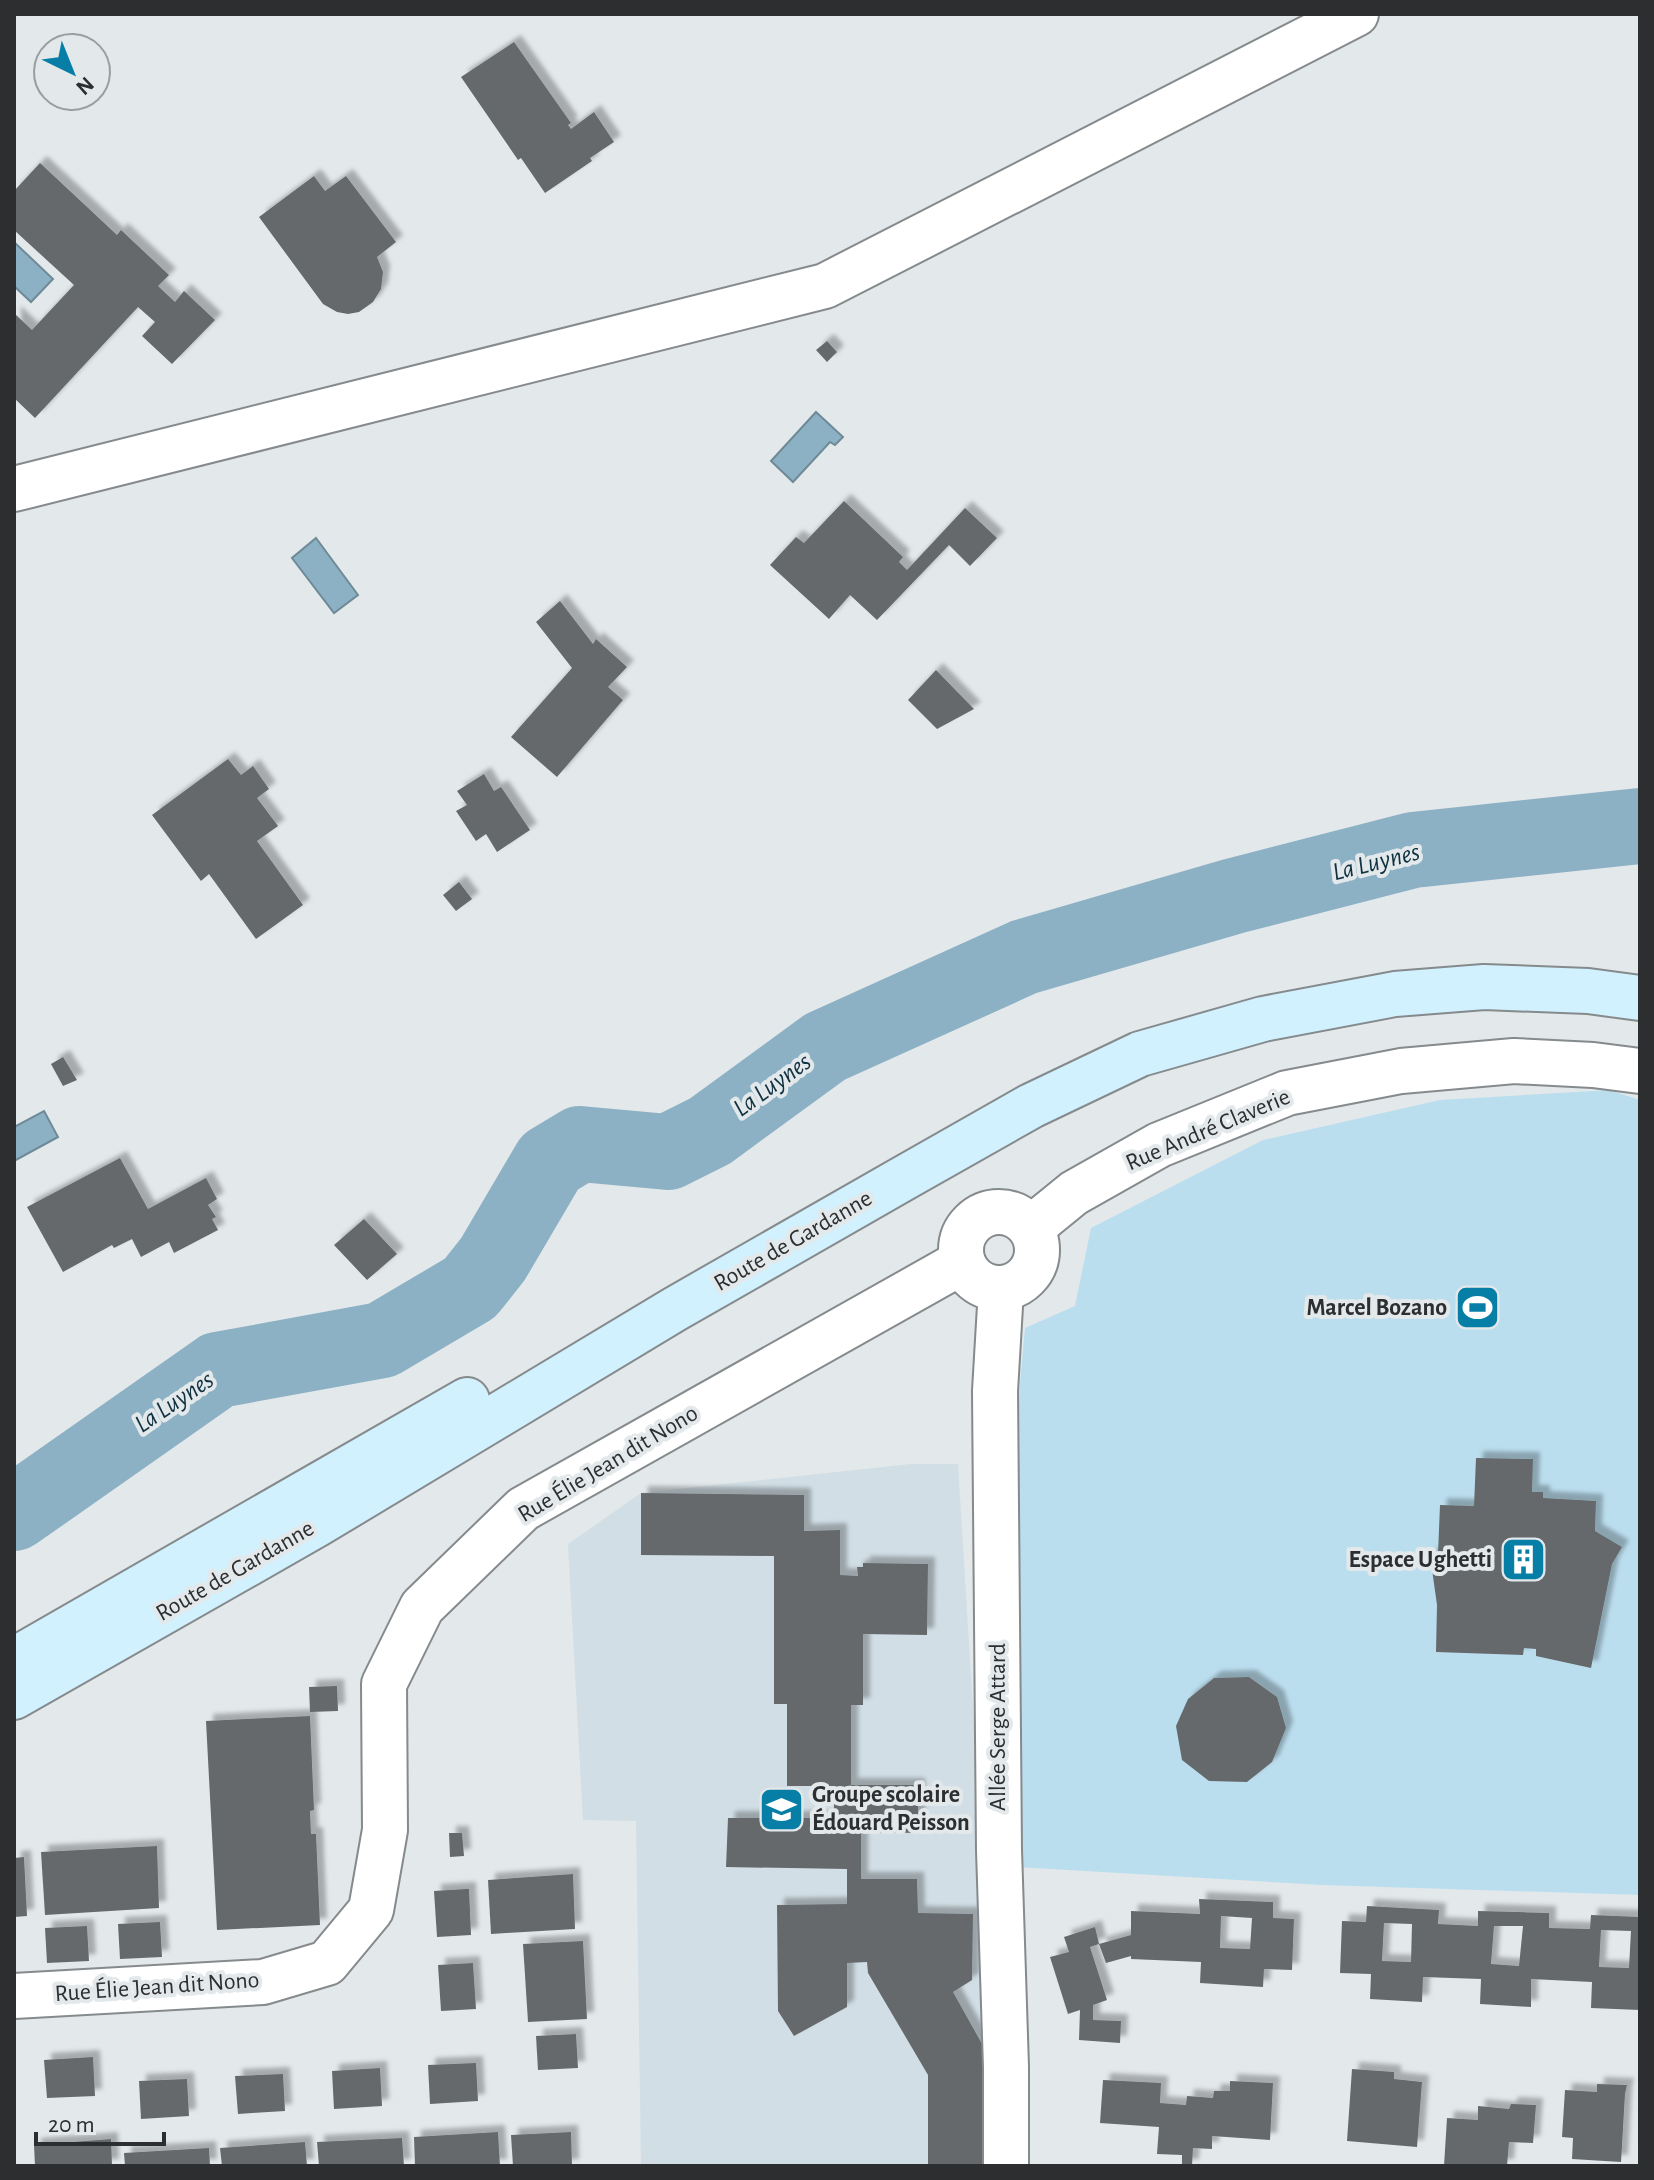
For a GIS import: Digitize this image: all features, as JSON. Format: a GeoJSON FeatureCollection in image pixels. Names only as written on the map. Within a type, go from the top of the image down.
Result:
{"type":"FeatureCollection","features":[{"type":"Feature","properties":{"kind":"main road","name":"Route de Gardanne"},"geometry":{"type":"LineString","coordinates":[[14,1660],[997,1094],[1116,1037],[1230,1000],[1321,979],[1402,965],[1512,961],[1640,973]]}},
{"type":"Feature","properties":{"kind":"main road","name":"Route de Gardanne"},"geometry":{"type":"LineString","coordinates":[[14,1697],[316,1525],[675,1309],[904,1178],[1031,1106],[1140,1054],[1263,1019],[1395,994],[1484,987],[1588,991],[1640,998]]}},
{"type":"Feature","properties":{"kind":"street"},"geometry":{"type":"LineString","coordinates":[[14,489],[825,286],[1356,14]]}},
{"type":"Feature","properties":{"kind":"street","name":"Rue André Claverie"},"geometry":{"type":"LineString","coordinates":[[1031,1228],[1074,1193],[1159,1145],[1287,1093],[1401,1071],[1514,1061],[1640,1071]]}},
{"type":"Feature","properties":{"kind":"street"},"geometry":{"type":"LineString","coordinates":[[999,1211],[1017,1215],[1031,1228],[1037,1241],[1037,1255],[1031,1272],[1017,1284],[1001,1289],[984,1286],[970,1277],[962,1262],[961,1244],[967,1227],[981,1215],[999,1211]]}},
{"type":"Feature","properties":{"kind":"street","name":"Rue Élie Jean dit Nono"},"geometry":{"type":"LineString","coordinates":[[14,1996],[263,1982],[327,1963],[371,1910],[385,1830],[384,1684],[422,1607],[523,1509],[962,1262]]}},
{"type":"Feature","properties":{"kind":"street","name":"Allée Serge Attard"},"geometry":{"type":"LineString","coordinates":[[1001,1289],[995,1391],[999,1850],[1006,2166]]}},
{"type":"Feature","properties":{"kind":"shaded area"},"geometry":{"type":"Polygon","coordinates":[[[14,242],[53,279],[31,302],[14,286],[14,242]]]}},
{"type":"Feature","properties":{"kind":"shaded area"},"geometry":{"type":"Polygon","coordinates":[[[816,412],[843,437],[835,445],[830,442],[793,482],[771,461],[816,412]]]}},
{"type":"Feature","properties":{"kind":"shaded area"},"geometry":{"type":"Polygon","coordinates":[[[316,538],[358,595],[334,613],[292,558],[316,538]]]}},
{"type":"Feature","properties":{"kind":"shaded area"},"geometry":{"type":"Polygon","coordinates":[[[1609,1090],[1640,1100],[1640,1895],[1322,1885],[1017,1867],[1016,1429],[1025,1328],[1075,1306],[1091,1228],[1263,1140],[1440,1100],[1609,1090]]]}},
{"type":"Feature","properties":{"kind":"shaded area"},"geometry":{"type":"Polygon","coordinates":[[[44,1111],[58,1137],[14,1161],[14,1127],[44,1111]]]}},
{"type":"Feature","properties":{"kind":"shaded area","name":"Groupe scolaire Édouard Peisson"},"geometry":{"type":"Polygon","coordinates":[[[911,1464],[958,1464],[992,2019],[992,2166],[641,2166],[636,1821],[583,1820],[568,1544],[641,1493],[911,1464]]]}},
{"type":"Feature","properties":{"kind":"building"},"geometry":{"type":"Polygon","coordinates":[[[514,42],[571,123],[568,125],[571,129],[594,112],[614,142],[545,193],[521,158],[518,160],[461,77],[514,42]]]}},
{"type":"Feature","properties":{"kind":"building"},"geometry":{"type":"Polygon","coordinates":[[[40,163],[117,235],[121,230],[169,275],[158,286],[175,302],[184,291],[215,320],[172,364],[142,336],[155,322],[138,307],[35,418],[14,398],[14,313],[32,330],[74,285],[14,230],[14,191],[40,163]]]}},
{"type":"Feature","properties":{"kind":"building"},"geometry":{"type":"Polygon","coordinates":[[[314,176],[325,191],[346,176],[396,242],[377,257],[383,272],[381,289],[373,302],[359,312],[337,312],[323,304],[259,217],[314,176]]]}},
{"type":"Feature","properties":{"kind":"building"},"geometry":{"type":"Polygon","coordinates":[[[827,341],[837,352],[827,362],[816,350],[827,341]]]}},
{"type":"Feature","properties":{"kind":"building"},"geometry":{"type":"Polygon","coordinates":[[[844,501],[903,557],[899,562],[907,570],[965,508],[997,538],[970,566],[949,545],[877,620],[850,595],[829,619],[770,565],[796,537],[804,543],[844,501]]]}},
{"type":"Feature","properties":{"kind":"building"},"geometry":{"type":"Polygon","coordinates":[[[560,601],[593,644],[596,639],[627,667],[608,687],[623,700],[557,777],[511,737],[572,668],[536,622],[560,601]]]}},
{"type":"Feature","properties":{"kind":"building"},"geometry":{"type":"Polygon","coordinates":[[[936,670],[974,709],[937,729],[908,700],[936,670]]]}},
{"type":"Feature","properties":{"kind":"building"},"geometry":{"type":"Polygon","coordinates":[[[228,759],[241,775],[253,766],[269,789],[257,798],[278,826],[257,841],[303,905],[256,939],[209,874],[201,881],[152,815],[228,759]]]}},
{"type":"Feature","properties":{"kind":"building"},"geometry":{"type":"Polygon","coordinates":[[[484,774],[494,791],[501,787],[530,830],[497,852],[486,834],[476,841],[456,811],[467,805],[457,791],[484,774]]]}},
{"type":"Feature","properties":{"kind":"building"},"geometry":{"type":"Polygon","coordinates":[[[459,882],[472,899],[456,911],[443,895],[459,882]]]}},
{"type":"Feature","properties":{"kind":"building"},"geometry":{"type":"Polygon","coordinates":[[[63,1057],[77,1080],[63,1086],[51,1064],[63,1057]]]}},
{"type":"Feature","properties":{"kind":"building"},"geometry":{"type":"Polygon","coordinates":[[[120,1158],[148,1209],[206,1178],[217,1199],[208,1205],[216,1217],[212,1219],[218,1230],[174,1253],[169,1242],[141,1257],[132,1239],[114,1248],[112,1245],[63,1272],[27,1207],[120,1158]]]}},
{"type":"Feature","properties":{"kind":"building"},"geometry":{"type":"Polygon","coordinates":[[[364,1219],[397,1254],[367,1280],[334,1245],[364,1219]]]}},
{"type":"Feature","properties":{"kind":"building","name":"Espace Ughetti"},"geometry":{"type":"Polygon","coordinates":[[[1476,1458],[1533,1459],[1532,1492],[1543,1492],[1543,1498],[1596,1501],[1595,1531],[1622,1547],[1612,1564],[1591,1668],[1536,1656],[1536,1649],[1524,1648],[1523,1655],[1436,1652],[1437,1605],[1430,1555],[1438,1554],[1440,1505],[1474,1506],[1476,1458]]]}},
{"type":"Feature","properties":{"kind":"building"},"geometry":{"type":"Polygon","coordinates":[[[641,1493],[804,1495],[804,1531],[840,1530],[840,1575],[858,1576],[857,1567],[863,1567],[863,1563],[928,1564],[927,1635],[863,1634],[863,1705],[851,1705],[851,1785],[918,1785],[918,1833],[861,1832],[861,1879],[917,1879],[918,1913],[973,1914],[972,1980],[953,1992],[991,2060],[990,2166],[928,2166],[928,2075],[868,1973],[867,1962],[847,1963],[847,2007],[794,2036],[778,2011],[777,1905],[847,1904],[847,1869],[726,1867],[728,1818],[834,1818],[834,1786],[787,1786],[787,1704],[774,1704],[774,1556],[641,1555],[641,1493]]]}},
{"type":"Feature","properties":{"kind":"building"},"geometry":{"type":"Polygon","coordinates":[[[1249,1677],[1277,1697],[1286,1728],[1272,1762],[1247,1782],[1209,1781],[1182,1760],[1176,1726],[1188,1699],[1214,1678],[1249,1677]]]}},
{"type":"Feature","properties":{"kind":"building"},"geometry":{"type":"Polygon","coordinates":[[[337,1686],[338,1711],[310,1712],[309,1687],[337,1686]]]}},
{"type":"Feature","properties":{"kind":"building"},"geometry":{"type":"Polygon","coordinates":[[[310,1716],[314,1810],[310,1811],[311,1834],[316,1834],[320,1925],[217,1930],[206,1721],[310,1716]]]}},
{"type":"Feature","properties":{"kind":"building"},"geometry":{"type":"Polygon","coordinates":[[[449,1833],[462,1833],[464,1856],[450,1857],[449,1833]]]}},
{"type":"Feature","properties":{"kind":"building"},"geometry":{"type":"Polygon","coordinates":[[[157,1846],[159,1908],[45,1915],[41,1852],[157,1846]]]}},
{"type":"Feature","properties":{"kind":"building"},"geometry":{"type":"Polygon","coordinates":[[[24,1857],[27,1916],[14,1917],[14,1858],[24,1857]]]}},
{"type":"Feature","properties":{"kind":"building"},"geometry":{"type":"Polygon","coordinates":[[[573,1874],[575,1929],[491,1934],[488,1880],[573,1874]]]}},
{"type":"Feature","properties":{"kind":"building"},"geometry":{"type":"Polygon","coordinates":[[[469,1889],[471,1935],[437,1937],[434,1891],[469,1889]]]}},
{"type":"Feature","properties":{"kind":"building"},"geometry":{"type":"Polygon","coordinates":[[[1199,1899],[1273,1902],[1273,1918],[1294,1919],[1292,1970],[1264,1969],[1263,1987],[1200,1983],[1201,1962],[1131,1959],[1131,1956],[1106,1963],[1099,1944],[1131,1935],[1131,1911],[1200,1914],[1199,1899]],[[1221,1916],[1220,1948],[1250,1949],[1252,1918],[1221,1916]]]}},
{"type":"Feature","properties":{"kind":"building"},"geometry":{"type":"Polygon","coordinates":[[[1367,1906],[1439,1910],[1438,1924],[1478,1926],[1478,1911],[1549,1913],[1549,1928],[1590,1929],[1591,1915],[1640,1917],[1640,2010],[1591,2008],[1592,1982],[1531,1979],[1531,2007],[1480,2004],[1481,1979],[1423,1977],[1422,2002],[1370,1999],[1371,1974],[1340,1973],[1342,1921],[1366,1922],[1367,1906]],[[1384,1923],[1382,1961],[1411,1962],[1412,1924],[1384,1923]],[[1494,1926],[1491,1964],[1519,1966],[1523,1926],[1494,1926]],[[1601,1930],[1599,1967],[1629,1968],[1631,1931],[1601,1930]]]}},
{"type":"Feature","properties":{"kind":"building"},"geometry":{"type":"Polygon","coordinates":[[[160,1922],[162,1957],[120,1959],[118,1924],[160,1922]]]}},
{"type":"Feature","properties":{"kind":"building"},"geometry":{"type":"Polygon","coordinates":[[[87,1926],[89,1961],[47,1963],[45,1928],[87,1926]]]}},
{"type":"Feature","properties":{"kind":"building"},"geometry":{"type":"Polygon","coordinates":[[[1095,1927],[1099,1944],[1090,1947],[1107,2000],[1093,2005],[1093,2020],[1121,2021],[1120,2043],[1079,2040],[1080,2010],[1068,2014],[1050,1957],[1069,1952],[1064,1937],[1095,1927]]]}},
{"type":"Feature","properties":{"kind":"building"},"geometry":{"type":"Polygon","coordinates":[[[583,1941],[587,2019],[528,2022],[523,1944],[583,1941]]]}},
{"type":"Feature","properties":{"kind":"building"},"geometry":{"type":"Polygon","coordinates":[[[473,1963],[476,2009],[441,2011],[438,1965],[473,1963]]]}},
{"type":"Feature","properties":{"kind":"building"},"geometry":{"type":"Polygon","coordinates":[[[576,2034],[578,2068],[538,2070],[536,2036],[576,2034]]]}},
{"type":"Feature","properties":{"kind":"building"},"geometry":{"type":"Polygon","coordinates":[[[93,2057],[95,2096],[47,2098],[44,2060],[93,2057]]]}},
{"type":"Feature","properties":{"kind":"building"},"geometry":{"type":"Polygon","coordinates":[[[476,2063],[478,2101],[430,2104],[428,2065],[476,2063]]]}},
{"type":"Feature","properties":{"kind":"building"},"geometry":{"type":"Polygon","coordinates":[[[380,2068],[382,2106],[334,2109],[332,2071],[380,2068]]]}},
{"type":"Feature","properties":{"kind":"building"},"geometry":{"type":"Polygon","coordinates":[[[1352,2069],[1394,2072],[1394,2079],[1422,2082],[1417,2147],[1347,2141],[1352,2069]]]}},
{"type":"Feature","properties":{"kind":"building"},"geometry":{"type":"Polygon","coordinates":[[[283,2074],[285,2111],[238,2114],[235,2076],[283,2074]]]}},
{"type":"Feature","properties":{"kind":"building"},"geometry":{"type":"Polygon","coordinates":[[[187,2079],[189,2116],[141,2119],[139,2081],[187,2079]]]}},
{"type":"Feature","properties":{"kind":"building"},"geometry":{"type":"Polygon","coordinates":[[[1103,2080],[1161,2083],[1160,2103],[1186,2105],[1187,2096],[1213,2098],[1214,2091],[1230,2091],[1230,2081],[1273,2083],[1270,2140],[1212,2136],[1212,2149],[1193,2148],[1192,2166],[1182,2166],[1182,2155],[1157,2154],[1159,2127],[1100,2123],[1103,2080]]]}},
{"type":"Feature","properties":{"kind":"building"},"geometry":{"type":"Polygon","coordinates":[[[1597,2084],[1627,2085],[1621,2162],[1572,2159],[1573,2138],[1562,2137],[1565,2090],[1597,2092],[1597,2084]]]}},
{"type":"Feature","properties":{"kind":"building"},"geometry":{"type":"Polygon","coordinates":[[[1511,2104],[1536,2105],[1533,2143],[1509,2142],[1507,2166],[1444,2166],[1447,2118],[1478,2120],[1478,2106],[1509,2109],[1511,2104]]]}},
{"type":"Feature","properties":{"kind":"building"},"geometry":{"type":"Polygon","coordinates":[[[498,2132],[500,2166],[415,2166],[414,2137],[498,2132]]]}},
{"type":"Feature","properties":{"kind":"building"},"geometry":{"type":"Polygon","coordinates":[[[571,2132],[572,2166],[513,2166],[511,2135],[571,2132]]]}},
{"type":"Feature","properties":{"kind":"building"},"geometry":{"type":"Polygon","coordinates":[[[402,2138],[404,2166],[319,2166],[317,2142],[402,2138]]]}},
{"type":"Feature","properties":{"kind":"building"},"geometry":{"type":"Polygon","coordinates":[[[111,2139],[112,2166],[35,2166],[34,2145],[111,2139]]]}},
{"type":"Feature","properties":{"kind":"building"},"geometry":{"type":"Polygon","coordinates":[[[305,2142],[307,2166],[222,2166],[220,2148],[305,2142]]]}},
{"type":"Feature","properties":{"kind":"building"},"geometry":{"type":"Polygon","coordinates":[[[209,2148],[210,2166],[125,2166],[124,2153],[209,2148]]]}},
{"type":"Feature","properties":{"kind":"waterway","name":"La Luynes"},"geometry":{"type":"LineString","coordinates":[[14,1513],[218,1370],[382,1340],[470,1288],[493,1259],[550,1162],[580,1144],[668,1152],[710,1131],[825,1047],[1024,957],[1234,896],[1413,850],[1640,826]]}},
{"type":"Feature","properties":{"kind":"place","name":"Marcel Bozano"},"geometry":{"type":"Point","coordinates":[1478,1308]}},
{"type":"Feature","properties":{"kind":"place","name":"Espace Ughetti"},"geometry":{"type":"Point","coordinates":[1523,1560]}},
{"type":"Feature","properties":{"kind":"place","name":"Groupe scolaire Édouard Peisson"},"geometry":{"type":"Point","coordinates":[781,1809]}}]}
